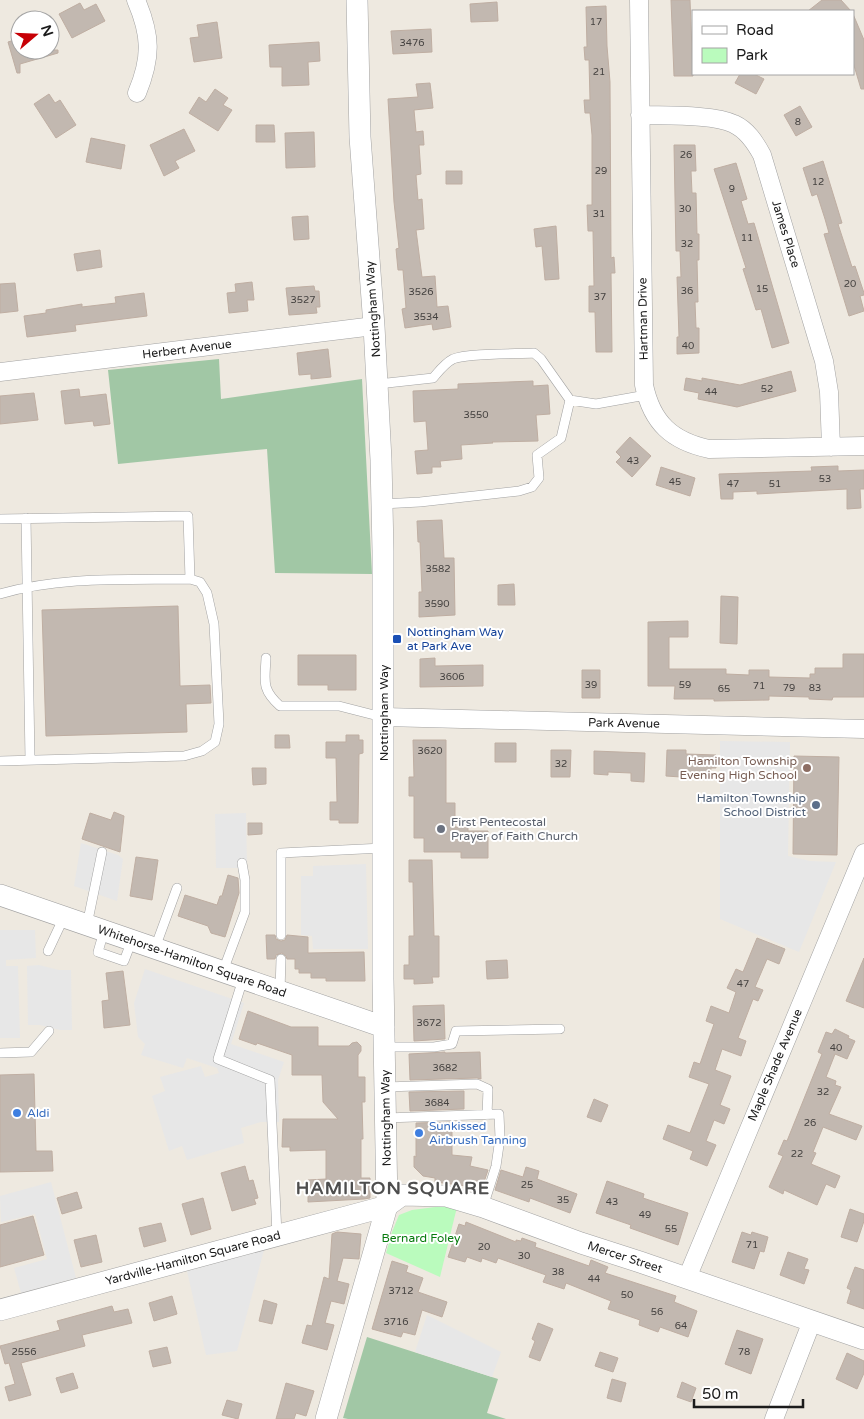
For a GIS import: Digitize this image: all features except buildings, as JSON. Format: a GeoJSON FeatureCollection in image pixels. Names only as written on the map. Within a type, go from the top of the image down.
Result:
{"type":"FeatureCollection","features":[{"type":"Feature","properties":{"kind":"street"},"geometry":{"type":"LineString","coordinates":[[136,0],[144,20],[148,38],[148,56],[145,73],[137,92]]}},
{"type":"Feature","properties":{"kind":"street","name":"Nottingham Way"},"geometry":{"type":"LineString","coordinates":[[326,1419],[387,1206],[384,1037],[382,504],[374,326],[360,137],[357,0]]}},
{"type":"Feature","properties":{"kind":"street","name":"Hartman Drive"},"geometry":{"type":"LineString","coordinates":[[639,0],[644,385],[654,415],[664,428],[677,438],[692,445],[709,449],[864,446]]}},
{"type":"Feature","properties":{"kind":"street","name":"James Place"},"geometry":{"type":"LineString","coordinates":[[640,115],[718,119],[734,124],[746,132],[755,142],[762,155],[824,361],[829,392],[831,447]]}},
{"type":"Feature","properties":{"kind":"street","name":"Herbert Avenue"},"geometry":{"type":"LineString","coordinates":[[0,372],[374,326]]}},
{"type":"Feature","properties":{"kind":"street","name":"Park Avenue"},"geometry":{"type":"LineString","coordinates":[[384,717],[864,729]]}},
{"type":"Feature","properties":{"kind":"street","name":"Maple Shade Avenue"},"geometry":{"type":"LineString","coordinates":[[687,1278],[864,853]]}},
{"type":"Feature","properties":{"kind":"street","name":"Whitehorse-Hamilton Square Road"},"geometry":{"type":"LineString","coordinates":[[0,895],[280,991],[384,1037]]}},
{"type":"Feature","properties":{"kind":"street","name":"Mercer Street"},"geometry":{"type":"LineString","coordinates":[[387,1206],[402,1195],[446,1196],[864,1338]]}},
{"type":"Feature","properties":{"kind":"street","name":"Yardville-Hamilton Square Road"},"geometry":{"type":"LineString","coordinates":[[0,1310],[387,1206]]}},
{"type":"Feature","properties":{"kind":"street"},"geometry":{"type":"LineString","coordinates":[[774,1419],[812,1321]]}},
{"type":"Feature","properties":{"kind":"lane"},"geometry":{"type":"LineString","coordinates":[[377,384],[433,378],[449,362],[465,356],[534,353],[541,359],[570,400],[596,404],[646,395]]}},
{"type":"Feature","properties":{"kind":"lane"},"geometry":{"type":"LineString","coordinates":[[382,504],[420,502],[518,491],[532,487],[539,478],[537,455],[561,438],[570,400]]}},
{"type":"Feature","properties":{"kind":"lane"},"geometry":{"type":"LineString","coordinates":[[0,519],[188,516],[190,579]]}},
{"type":"Feature","properties":{"kind":"lane"},"geometry":{"type":"LineString","coordinates":[[26,518],[30,760]]}},
{"type":"Feature","properties":{"kind":"lane"},"geometry":{"type":"LineString","coordinates":[[0,594],[27,586],[67,582],[190,579],[200,582],[207,593],[214,624],[219,724],[214,742],[202,751],[184,756],[0,761]]}},
{"type":"Feature","properties":{"kind":"lane"},"geometry":{"type":"LineString","coordinates":[[266,658],[265,683],[268,694],[280,706],[338,706],[384,717]]}},
{"type":"Feature","properties":{"kind":"lane"},"geometry":{"type":"LineString","coordinates":[[281,935],[281,852],[383,848]]}},
{"type":"Feature","properties":{"kind":"lane"},"geometry":{"type":"LineString","coordinates":[[96,928],[102,852]]}},
{"type":"Feature","properties":{"kind":"lane"},"geometry":{"type":"LineString","coordinates":[[223,972],[245,912],[245,880],[242,863]]}},
{"type":"Feature","properties":{"kind":"lane"},"geometry":{"type":"LineString","coordinates":[[155,948],[177,888]]}},
{"type":"Feature","properties":{"kind":"lane"},"geometry":{"type":"LineString","coordinates":[[48,951],[64,917]]}},
{"type":"Feature","properties":{"kind":"lane"},"geometry":{"type":"LineString","coordinates":[[280,991],[281,960]]}},
{"type":"Feature","properties":{"kind":"lane"},"geometry":{"type":"LineString","coordinates":[[243,978],[218,1059],[270,1080],[277,1235]]}},
{"type":"Feature","properties":{"kind":"lane"},"geometry":{"type":"LineString","coordinates":[[384,1037],[434,1047],[452,1044],[456,1031],[560,1029]]}},
{"type":"Feature","properties":{"kind":"lane"},"geometry":{"type":"LineString","coordinates":[[0,1053],[31,1052],[49,1031]]}},
{"type":"Feature","properties":{"kind":"lane"},"geometry":{"type":"LineString","coordinates":[[385,1087],[477,1084],[488,1089],[487,1115]]}},
{"type":"Feature","properties":{"kind":"lane"},"geometry":{"type":"LineString","coordinates":[[386,1118],[499,1114],[500,1138],[496,1166],[483,1207]]}},
{"type":"Feature","properties":{"kind":"green space"},"geometry":{"type":"Polygon","coordinates":[[[219,359],[221,399],[362,379],[372,574],[275,573],[267,449],[118,464],[108,370],[219,359]]]}},
{"type":"Feature","properties":{"kind":"green space","name":"Bernard Foley"},"geometry":{"type":"Polygon","coordinates":[[[443,1206],[457,1207],[440,1277],[386,1253],[399,1215],[412,1210],[443,1206]]]}},
{"type":"Feature","properties":{"kind":"green space"},"geometry":{"type":"Polygon","coordinates":[[[367,1337],[498,1379],[487,1413],[506,1419],[343,1418],[367,1337]]]}},
{"type":"Feature","properties":{"kind":"shaded area"},"geometry":{"type":"Polygon","coordinates":[[[720,741],[790,742],[788,856],[810,861],[836,862],[799,952],[720,919],[720,741]]]}},
{"type":"Feature","properties":{"kind":"shaded area"},"geometry":{"type":"Polygon","coordinates":[[[246,813],[247,868],[216,868],[215,814],[246,813]]]}},
{"type":"Feature","properties":{"kind":"shaded area"},"geometry":{"type":"Polygon","coordinates":[[[81,843],[118,855],[123,859],[117,901],[74,886],[81,843]]]}},
{"type":"Feature","properties":{"kind":"shaded area"},"geometry":{"type":"Polygon","coordinates":[[[366,864],[368,949],[313,949],[312,936],[301,935],[301,876],[313,876],[313,866],[366,864]]]}},
{"type":"Feature","properties":{"kind":"shaded area"},"geometry":{"type":"Polygon","coordinates":[[[0,930],[35,930],[36,958],[6,960],[6,966],[18,966],[20,1038],[0,1038],[0,930]]]}},
{"type":"Feature","properties":{"kind":"shaded area"},"geometry":{"type":"Polygon","coordinates":[[[39,965],[59,970],[71,970],[72,1030],[28,1025],[27,966],[39,965]]]}},
{"type":"Feature","properties":{"kind":"shaded area"},"geometry":{"type":"Polygon","coordinates":[[[145,969],[244,1003],[231,1044],[284,1062],[278,1080],[279,1122],[261,1122],[241,1128],[244,1143],[187,1160],[182,1146],[169,1151],[152,1096],[165,1091],[160,1077],[201,1066],[205,1077],[219,1073],[217,1068],[187,1058],[183,1068],[141,1055],[145,1044],[138,1037],[134,1003],[145,969]]]}},
{"type":"Feature","properties":{"kind":"shaded area"},"geometry":{"type":"Polygon","coordinates":[[[51,1182],[76,1278],[21,1293],[14,1268],[47,1259],[35,1214],[1,1222],[0,1196],[51,1182]]]}},
{"type":"Feature","properties":{"kind":"shaded area"},"geometry":{"type":"Polygon","coordinates":[[[264,1250],[237,1351],[206,1355],[187,1271],[264,1250]]]}},
{"type":"Feature","properties":{"kind":"shaded area"},"geometry":{"type":"Polygon","coordinates":[[[427,1315],[501,1352],[492,1377],[415,1352],[427,1315]]]}},
{"type":"Feature","properties":{"kind":"place","name":"Nottingham Way at Park Ave"},"geometry":{"type":"Point","coordinates":[397,639]}},
{"type":"Feature","properties":{"kind":"place","name":"Hamilton Township Evening High School"},"geometry":{"type":"Point","coordinates":[807,768]}},
{"type":"Feature","properties":{"kind":"place","name":"Hamilton Township School District"},"geometry":{"type":"Point","coordinates":[816,805]}},
{"type":"Feature","properties":{"kind":"place","name":"First Pentecostal Prayer of Faith Church"},"geometry":{"type":"Point","coordinates":[441,829]}},
{"type":"Feature","properties":{"kind":"place","name":"Aldi"},"geometry":{"type":"Point","coordinates":[17,1113]}},
{"type":"Feature","properties":{"kind":"place","name":"Sunkissed Airbrush Tanning"},"geometry":{"type":"Point","coordinates":[419,1133]}},
{"type":"Feature","properties":{"kind":"district","name":"HAMILTON SQUARE"},"geometry":{"type":"Point","coordinates":[393,1188]}}]}
